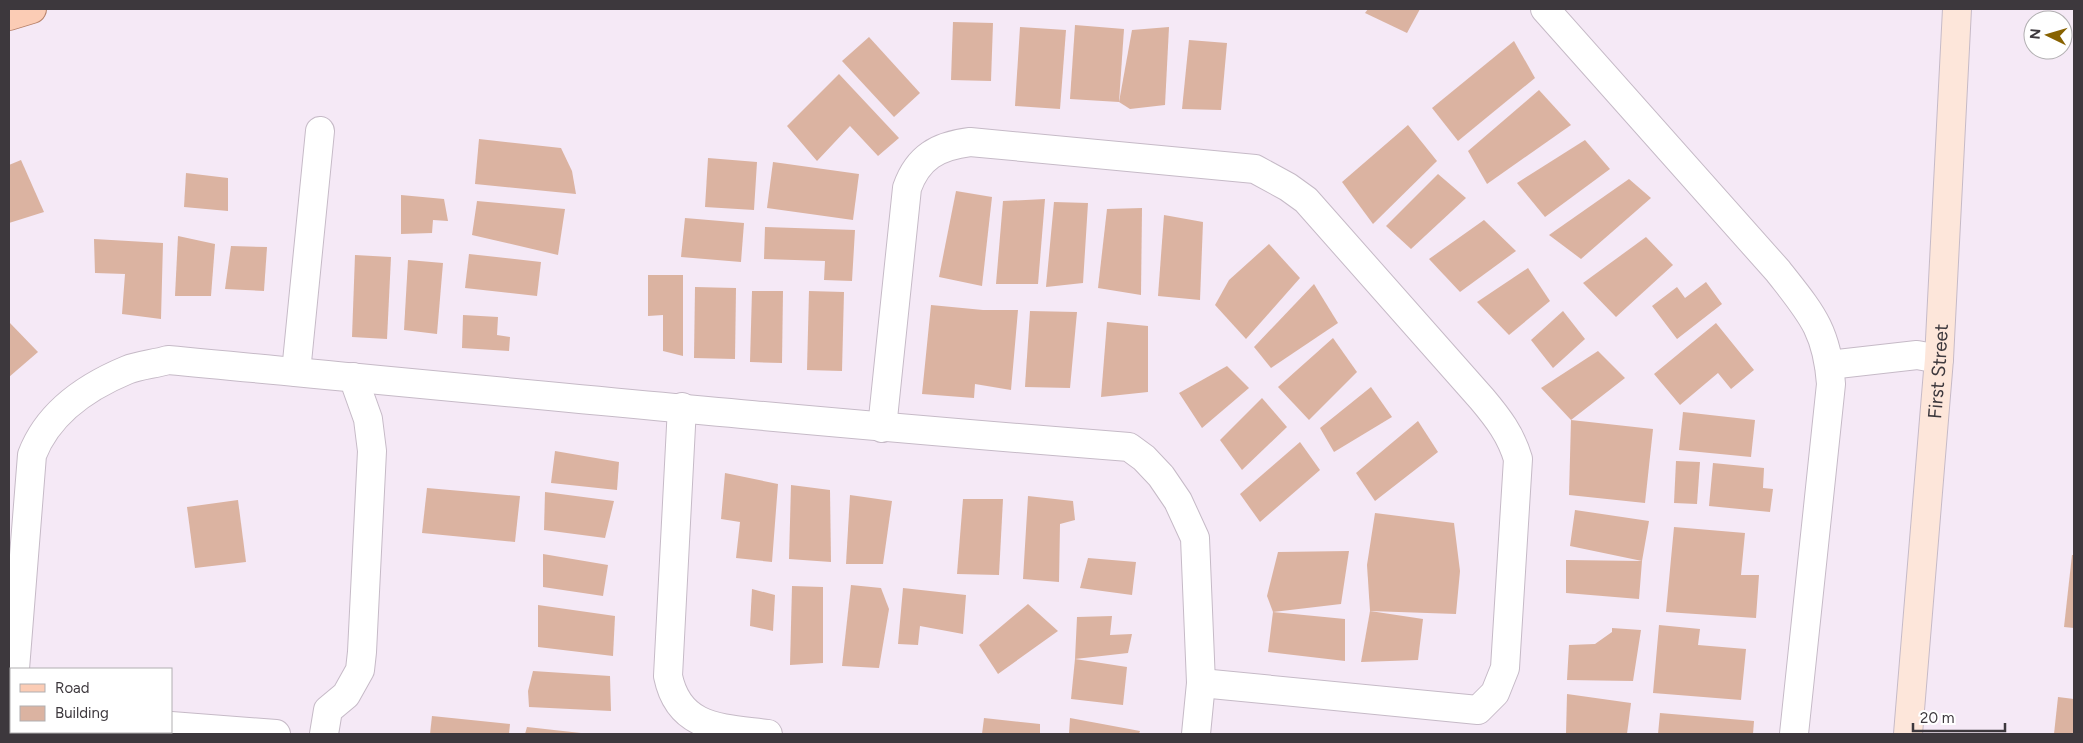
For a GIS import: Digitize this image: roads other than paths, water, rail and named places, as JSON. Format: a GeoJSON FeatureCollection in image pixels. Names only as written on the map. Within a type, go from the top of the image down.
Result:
{"type":"FeatureCollection","features":[{"type":"Feature","properties":{"kind":"main road"},"geometry":{"type":"LineString","coordinates":[[9,16],[32,9]]}},
{"type":"Feature","properties":{"kind":"street"},"geometry":{"type":"LineString","coordinates":[[1545,9],[1778,271],[1811,313],[1825,343],[1831,384],[1794,734]]}},
{"type":"Feature","properties":{"kind":"street","name":"First Street"},"geometry":{"type":"LineString","coordinates":[[1908,734],[1939,359],[1957,9]]}},
{"type":"Feature","properties":{"kind":"street"},"geometry":{"type":"LineString","coordinates":[[296,372],[320,131]]}},
{"type":"Feature","properties":{"kind":"street"},"geometry":{"type":"LineString","coordinates":[[882,428],[907,188],[913,172],[938,150],[954,144],[970,142],[1255,169],[1288,187],[1306,200],[1482,399],[1501,422],[1512,440],[1518,459],[1505,668],[1495,693],[1478,710],[1201,683]]}},
{"type":"Feature","properties":{"kind":"street"},"geometry":{"type":"LineString","coordinates":[[1829,365],[1917,355],[1939,359]]}},
{"type":"Feature","properties":{"kind":"street"},"geometry":{"type":"LineString","coordinates":[[15,668],[32,455],[39,438],[68,405],[87,389],[128,370],[168,360],[682,407],[882,428],[1129,447],[1144,458],[1161,476],[1178,500],[1195,538],[1201,683],[1196,734]]}},
{"type":"Feature","properties":{"kind":"street"},"geometry":{"type":"LineString","coordinates":[[324,734],[328,710],[346,695],[360,670],[361,661],[372,451],[368,419],[353,377]]}},
{"type":"Feature","properties":{"kind":"street"},"geometry":{"type":"LineString","coordinates":[[682,407],[668,676],[672,693],[681,707],[693,717],[713,727],[768,734]]}},
{"type":"Feature","properties":{"kind":"street"},"geometry":{"type":"LineString","coordinates":[[172,726],[276,734]]}}]}
